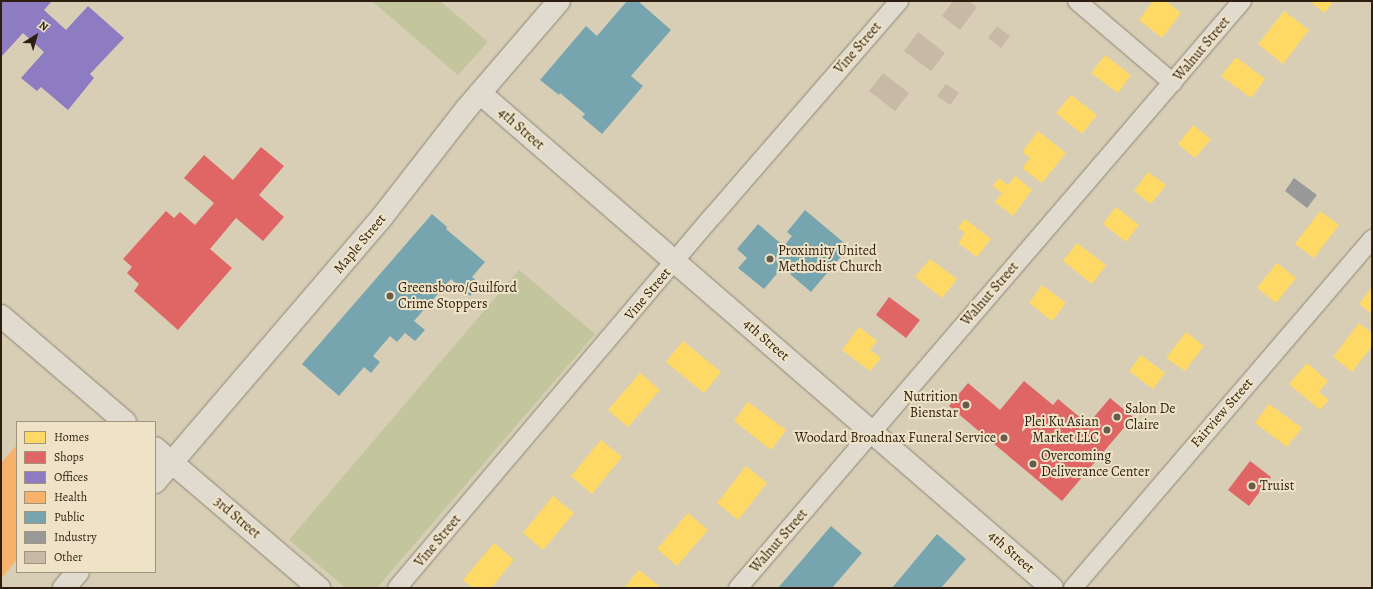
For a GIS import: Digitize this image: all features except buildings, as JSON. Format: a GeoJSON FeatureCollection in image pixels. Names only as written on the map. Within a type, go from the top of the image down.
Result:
{"type":"FeatureCollection","features":[{"type":"Feature","properties":{"kind":"street","name":"Maple Street"},"geometry":{"type":"LineString","coordinates":[[156,481],[382,217],[480,93],[559,1]]}},
{"type":"Feature","properties":{"kind":"street","name":"Vine Street"},"geometry":{"type":"LineString","coordinates":[[398,588],[898,1]]}},
{"type":"Feature","properties":{"kind":"street"},"geometry":{"type":"LineString","coordinates":[[1077,1],[1173,83]]}},
{"type":"Feature","properties":{"kind":"street","name":"Walnut Street"},"geometry":{"type":"LineString","coordinates":[[738,588],[1242,1]]}},
{"type":"Feature","properties":{"kind":"street","name":"4th Street"},"geometry":{"type":"LineString","coordinates":[[480,93],[1052,588]]}},
{"type":"Feature","properties":{"kind":"street","name":"Fairview Street"},"geometry":{"type":"LineString","coordinates":[[1073,588],[1372,239]]}},
{"type":"Feature","properties":{"kind":"street"},"geometry":{"type":"LineString","coordinates":[[1,316],[124,421]]}},
{"type":"Feature","properties":{"kind":"street","name":"3rd Street"},"geometry":{"type":"LineString","coordinates":[[156,449],[319,588]]}},
{"type":"Feature","properties":{"kind":"street"},"geometry":{"type":"LineString","coordinates":[[64,588],[77,573]]}},
{"type":"Feature","properties":{"kind":"green space"},"geometry":{"type":"Polygon","coordinates":[[[372,1],[440,1],[488,42],[458,75],[372,1]]]}},
{"type":"Feature","properties":{"kind":"green space"},"geometry":{"type":"Polygon","coordinates":[[[519,270],[595,334],[377,588],[346,588],[289,540],[519,270]]]}},
{"type":"Feature","properties":{"kind":"place","name":"Proximity United Methodist Church"},"geometry":{"type":"Point","coordinates":[770,259]}},
{"type":"Feature","properties":{"kind":"place","name":"Greensboro/Guilford Crime Stoppers"},"geometry":{"type":"Point","coordinates":[390,296]}},
{"type":"Feature","properties":{"kind":"place","name":"Nutrition Bienstar"},"geometry":{"type":"Point","coordinates":[966,405]}},
{"type":"Feature","properties":{"kind":"place","name":"Salon De Claire"},"geometry":{"type":"Point","coordinates":[1117,417]}},
{"type":"Feature","properties":{"kind":"place","name":"Plei Ku Asian Market LLC"},"geometry":{"type":"Point","coordinates":[1107,430]}},
{"type":"Feature","properties":{"kind":"place","name":"Woodard Broadnax Funeral Service"},"geometry":{"type":"Point","coordinates":[1004,438]}},
{"type":"Feature","properties":{"kind":"place","name":"Overcoming Deliverance Center"},"geometry":{"type":"Point","coordinates":[1033,464]}},
{"type":"Feature","properties":{"kind":"place","name":"Truist"},"geometry":{"type":"Point","coordinates":[1252,486]}}]}
